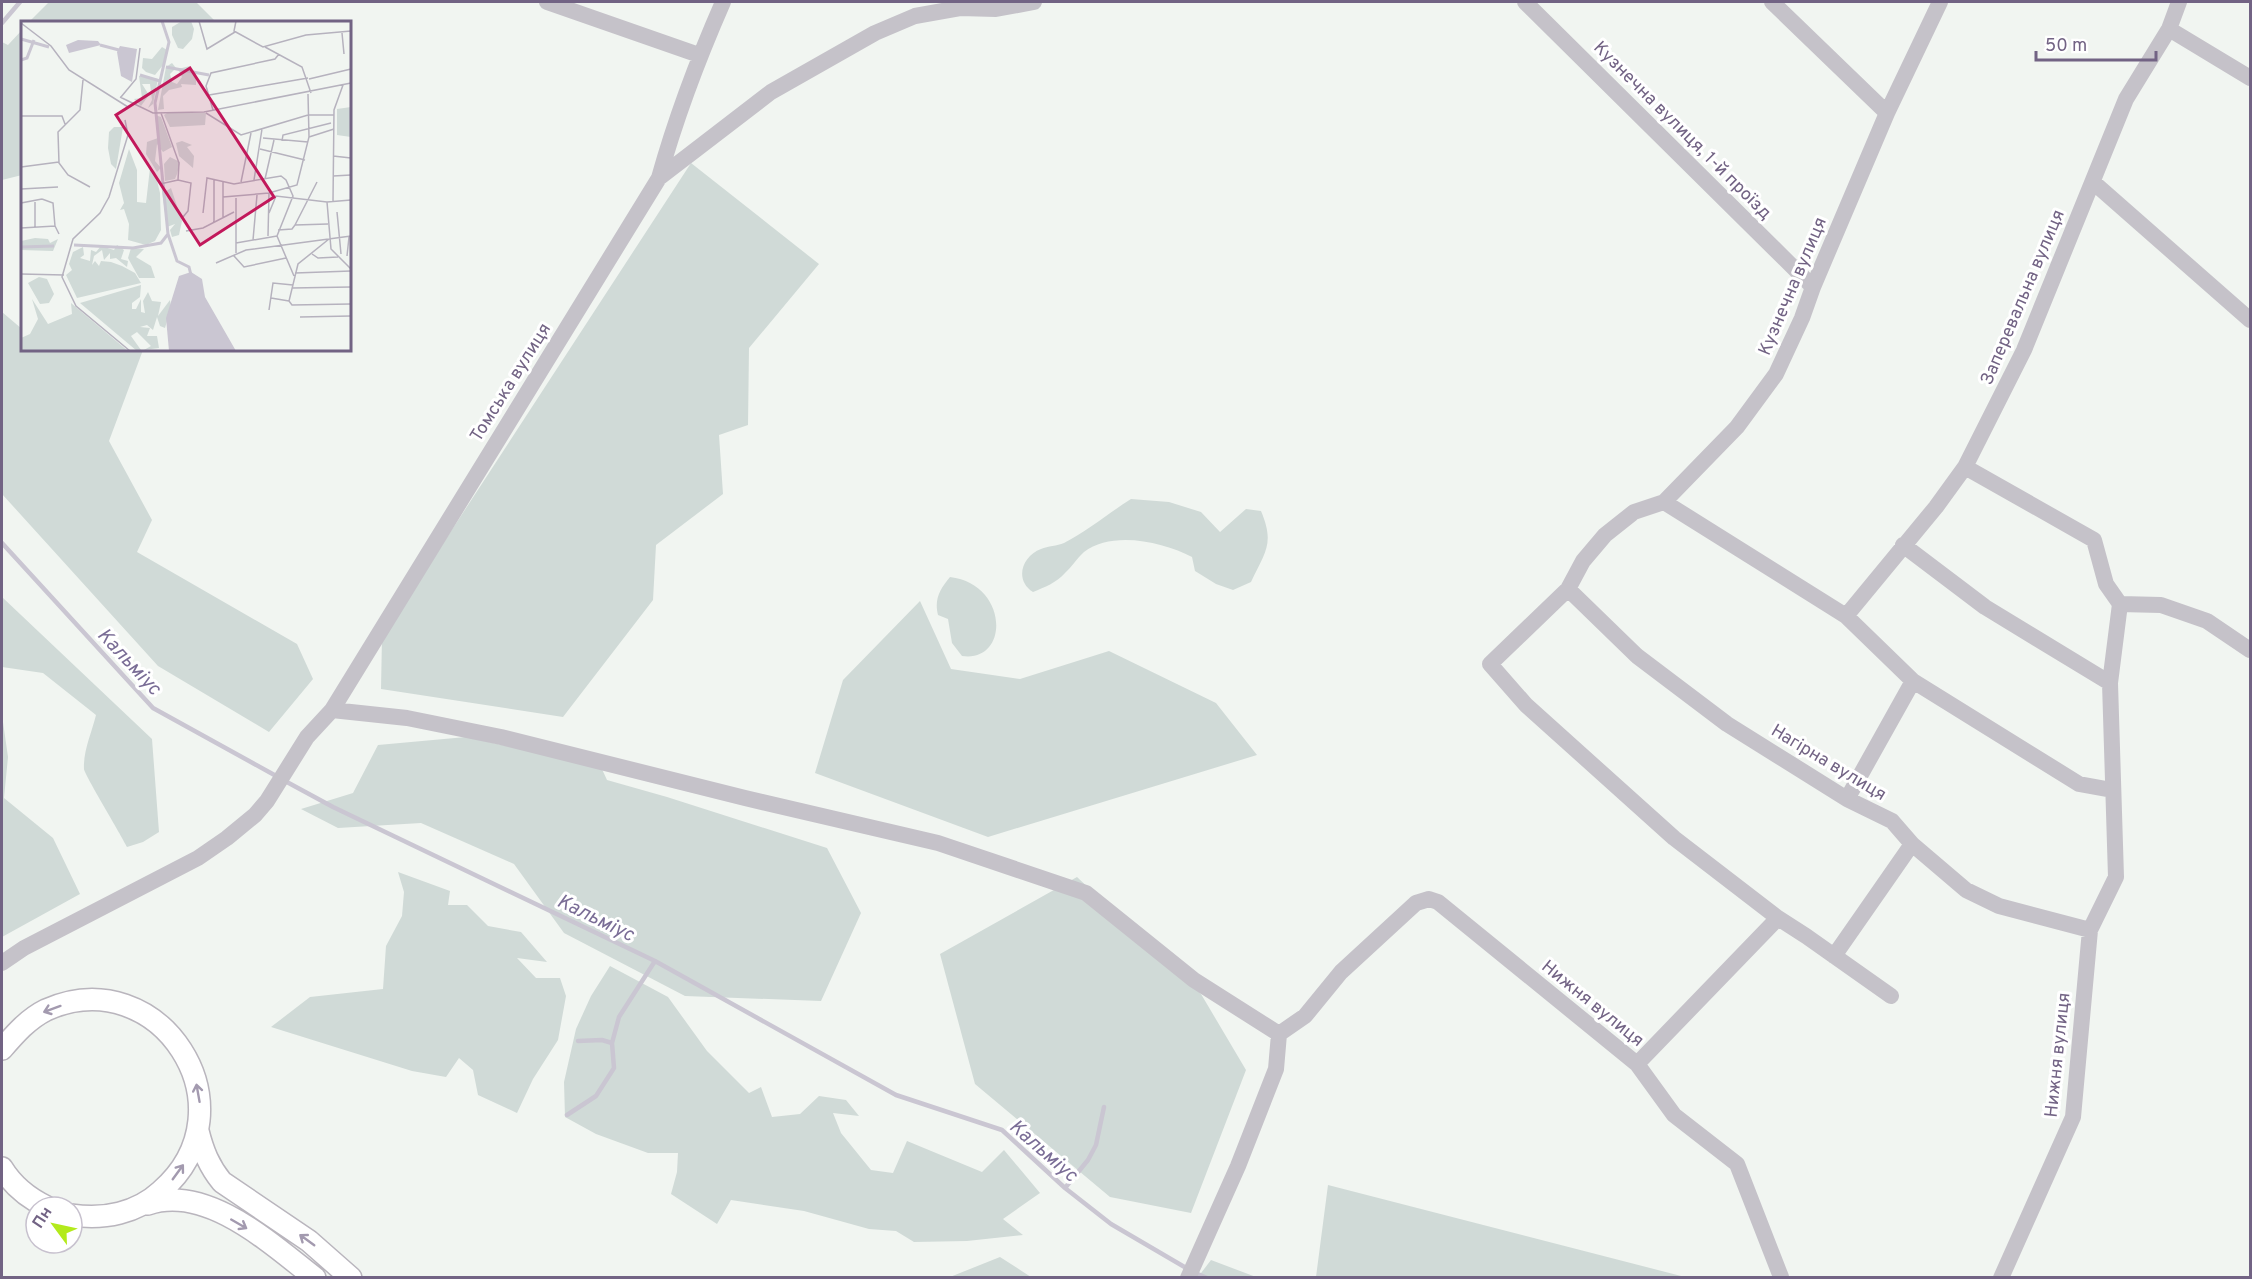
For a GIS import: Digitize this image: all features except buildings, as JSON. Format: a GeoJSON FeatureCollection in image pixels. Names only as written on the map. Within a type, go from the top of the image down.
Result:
{"type":"FeatureCollection","features":[{"type":"Feature","properties":{"kind":"main road"},"geometry":{"type":"LineString","coordinates":[[2,1049],[21,1027],[46,1010],[74,1002],[94,1001],[104,1001],[133,1009],[159,1024],[180,1046],[194,1072],[200,1101],[198,1131],[192,1150],[170,1184],[155,1197],[119,1214]]}},
{"type":"Feature","properties":{"kind":"main road"},"geometry":{"type":"LineString","coordinates":[[198,1131],[204,1153],[222,1182],[309,1241],[351,1278]]}},
{"type":"Feature","properties":{"kind":"main road"},"geometry":{"type":"LineString","coordinates":[[2,1168],[9,1180],[26,1195]]}},
{"type":"Feature","properties":{"kind":"main road"},"geometry":{"type":"LineString","coordinates":[[84,1217],[119,1214],[159,1200],[175,1199],[199,1203],[246,1227],[315,1278]]}},
{"type":"Feature","properties":{"kind":"street"},"geometry":{"type":"LineString","coordinates":[[547,2],[699,55]]}},
{"type":"Feature","properties":{"kind":"street","name":"Томська вулиця"},"geometry":{"type":"LineString","coordinates":[[2,963],[24,948],[198,858],[255,815],[267,801],[307,737],[332,710],[659,178],[675,122],[699,55],[723,2]]}},
{"type":"Feature","properties":{"kind":"street"},"geometry":{"type":"LineString","coordinates":[[659,178],[771,92],[875,33],[915,16],[960,8],[996,9],[1034,2]]}},
{"type":"Feature","properties":{"kind":"street","name":"Кузнечна вулиця, 1-й проїзд"},"geometry":{"type":"LineString","coordinates":[[1526,2],[1813,287]]}},
{"type":"Feature","properties":{"kind":"street"},"geometry":{"type":"LineString","coordinates":[[1773,2],[1887,113]]}},
{"type":"Feature","properties":{"kind":"street","name":"Кузнечна вулиця"},"geometry":{"type":"LineString","coordinates":[[1778,918],[1674,838],[1526,705],[1490,664],[1568,589],[1583,561],[1605,535],[1634,512],[1664,502],[1737,427],[1776,374],[1802,318],[1887,113],[1940,2]]}},
{"type":"Feature","properties":{"kind":"street","name":"Заперевальна вулиця"},"geometry":{"type":"LineString","coordinates":[[1846,616],[1936,507],[1965,467],[2024,350],[2126,99],[2169,29],[2179,2]]}},
{"type":"Feature","properties":{"kind":"street"},"geometry":{"type":"LineString","coordinates":[[2169,29],[2250,78]]}},
{"type":"Feature","properties":{"kind":"street"},"geometry":{"type":"LineString","coordinates":[[2092,182],[2250,320]]}},
{"type":"Feature","properties":{"kind":"street"},"geometry":{"type":"LineString","coordinates":[[1965,467],[2094,540],[2106,584],[2120,604],[2110,683],[2116,877],[2090,930]]}},
{"type":"Feature","properties":{"kind":"street"},"geometry":{"type":"LineString","coordinates":[[1664,502],[1846,616],[1913,681],[2079,784],[2112,790]]}},
{"type":"Feature","properties":{"kind":"street"},"geometry":{"type":"LineString","coordinates":[[1903,545],[1985,607],[2110,683]]}},
{"type":"Feature","properties":{"kind":"street","name":"Нагірна вулиця"},"geometry":{"type":"LineString","coordinates":[[1568,589],[1638,656],[1718,717],[1847,799],[1892,821],[1912,844],[1966,890],[2008,908],[2090,930]]}},
{"type":"Feature","properties":{"kind":"street"},"geometry":{"type":"LineString","coordinates":[[2120,604],[2161,605],[2207,621],[2250,650]]}},
{"type":"Feature","properties":{"kind":"street"},"geometry":{"type":"LineString","coordinates":[[1847,799],[1913,681]]}},
{"type":"Feature","properties":{"kind":"street"},"geometry":{"type":"LineString","coordinates":[[332,710],[407,718],[501,737],[868,826],[938,843],[1086,893],[1194,980],[1279,1034],[1276,1070],[1199,1257],[1188,1278]]}},
{"type":"Feature","properties":{"kind":"street"},"geometry":{"type":"LineString","coordinates":[[1834,956],[1912,844]]}},
{"type":"Feature","properties":{"kind":"street","name":"Нижня вулиця"},"geometry":{"type":"LineString","coordinates":[[1279,1034],[1305,1016],[1341,972],[1416,903],[1428,899],[1438,903],[1637,1064],[1674,1115],[1737,1164],[1781,1277]]}},
{"type":"Feature","properties":{"kind":"street"},"geometry":{"type":"LineString","coordinates":[[1637,1064],[1778,918],[1891,996]]}},
{"type":"Feature","properties":{"kind":"street","name":"Нижня вулиця"},"geometry":{"type":"LineString","coordinates":[[2001,1278],[2073,1116],[2090,930]]}},
{"type":"Feature","properties":{"kind":"shaded area"},"geometry":{"type":"Polygon","coordinates":[[[49,2],[196,2],[215,21],[30,21],[49,2]]]}},
{"type":"Feature","properties":{"kind":"shaded area"},"geometry":{"type":"Polygon","coordinates":[[[21,31],[21,175],[2,180],[2,42],[8,45],[21,31]]]}},
{"type":"Feature","properties":{"kind":"shaded area"},"geometry":{"type":"Polygon","coordinates":[[[691,163],[819,264],[749,348],[748,425],[719,435],[723,494],[656,545],[653,600],[563,717],[381,689],[382,637],[691,163]]]}},
{"type":"Feature","properties":{"kind":"shaded area"},"geometry":{"type":"Polygon","coordinates":[[[2,312],[21,328],[21,351],[143,351],[109,441],[152,520],[137,552],[297,644],[313,679],[269,732],[158,666],[2,494],[2,312]]]}},
{"type":"Feature","properties":{"kind":"shaded area"},"geometry":{"type":"Polygon","coordinates":[[[1131,499],[1169,502],[1201,512],[1220,532],[1246,509],[1261,511],[1268,540],[1264,555],[1251,582],[1233,590],[1216,584],[1195,571],[1192,557],[1153,543],[1123,540],[1096,545],[1084,552],[1062,576],[1046,586],[1033,592],[1027,587],[1022,575],[1023,569],[1034,552],[1064,543],[1131,499]]]}},
{"type":"Feature","properties":{"kind":"shaded area"},"geometry":{"type":"Polygon","coordinates":[[[950,577],[969,583],[984,593],[992,607],[996,622],[995,636],[989,648],[978,655],[962,656],[952,643],[948,619],[938,615],[939,594],[950,577]]]}},
{"type":"Feature","properties":{"kind":"shaded area"},"geometry":{"type":"Polygon","coordinates":[[[2,597],[152,739],[159,832],[143,842],[127,847],[84,769],[86,748],[96,715],[43,673],[2,667],[2,597]]]}},
{"type":"Feature","properties":{"kind":"shaded area"},"geometry":{"type":"Polygon","coordinates":[[[920,601],[951,669],[1020,679],[1109,651],[1216,703],[1257,755],[988,837],[815,773],[843,680],[920,601]]]}},
{"type":"Feature","properties":{"kind":"shaded area"},"geometry":{"type":"Polygon","coordinates":[[[2,715],[8,757],[4,798],[53,838],[80,894],[2,937],[2,715]]]}},
{"type":"Feature","properties":{"kind":"shaded area"},"geometry":{"type":"Polygon","coordinates":[[[466,737],[601,767],[607,780],[827,848],[861,913],[821,1001],[685,996],[564,933],[514,864],[421,823],[338,828],[301,809],[353,793],[378,745],[466,737]]]}},
{"type":"Feature","properties":{"kind":"shaded area"},"geometry":{"type":"Polygon","coordinates":[[[398,872],[450,891],[448,905],[467,905],[488,926],[521,932],[547,962],[517,958],[536,978],[560,978],[566,996],[558,1040],[533,1079],[517,1113],[478,1095],[473,1070],[459,1058],[446,1077],[412,1071],[271,1027],[310,997],[383,989],[386,946],[402,916],[404,892],[398,872]]]}},
{"type":"Feature","properties":{"kind":"shaded area"},"geometry":{"type":"Polygon","coordinates":[[[1077,877],[1201,994],[1246,1070],[1191,1213],[1110,1197],[975,1084],[940,954],[1077,877]]]}},
{"type":"Feature","properties":{"kind":"shaded area"},"geometry":{"type":"Polygon","coordinates":[[[610,966],[668,997],[707,1051],[749,1093],[761,1087],[772,1117],[800,1114],[819,1096],[846,1100],[859,1116],[833,1113],[841,1133],[871,1170],[893,1173],[907,1141],[982,1172],[1004,1150],[1040,1193],[1003,1219],[1023,1235],[967,1241],[914,1242],[896,1231],[869,1229],[804,1211],[731,1200],[717,1224],[671,1194],[677,1172],[678,1153],[648,1153],[596,1134],[565,1117],[564,1082],[576,1029],[591,996],[610,966]]]}},
{"type":"Feature","properties":{"kind":"shaded area"},"geometry":{"type":"Polygon","coordinates":[[[1328,1185],[1685,1277],[1316,1277],[1328,1185]]]}},
{"type":"Feature","properties":{"kind":"shaded area"},"geometry":{"type":"Polygon","coordinates":[[[1000,1257],[1031,1277],[950,1277],[1000,1257]]]}},
{"type":"Feature","properties":{"kind":"shaded area"},"geometry":{"type":"Polygon","coordinates":[[[1211,1260],[1256,1277],[1198,1277],[1211,1260]]]}},
{"type":"Feature","properties":{"kind":"waterway"},"geometry":{"type":"LineString","coordinates":[[2,23],[20,2]]}},
{"type":"Feature","properties":{"kind":"waterway","name":"Кальміус"},"geometry":{"type":"LineString","coordinates":[[2,543],[153,708],[278,777]]}},
{"type":"Feature","properties":{"kind":"waterway","name":"Кальміус"},"geometry":{"type":"LineString","coordinates":[[285,781],[333,807],[655,961],[896,1095],[1002,1130],[1065,1188],[1111,1224],[1207,1278]]}},
{"type":"Feature","properties":{"kind":"waterway"},"geometry":{"type":"LineString","coordinates":[[567,1115],[596,1096],[614,1068],[612,1043],[619,1017],[655,961]]}},
{"type":"Feature","properties":{"kind":"waterway"},"geometry":{"type":"LineString","coordinates":[[578,1041],[602,1040],[612,1043]]}},
{"type":"Feature","properties":{"kind":"waterway"},"geometry":{"type":"LineString","coordinates":[[1065,1188],[1088,1160],[1096,1145],[1104,1107]]}}]}
